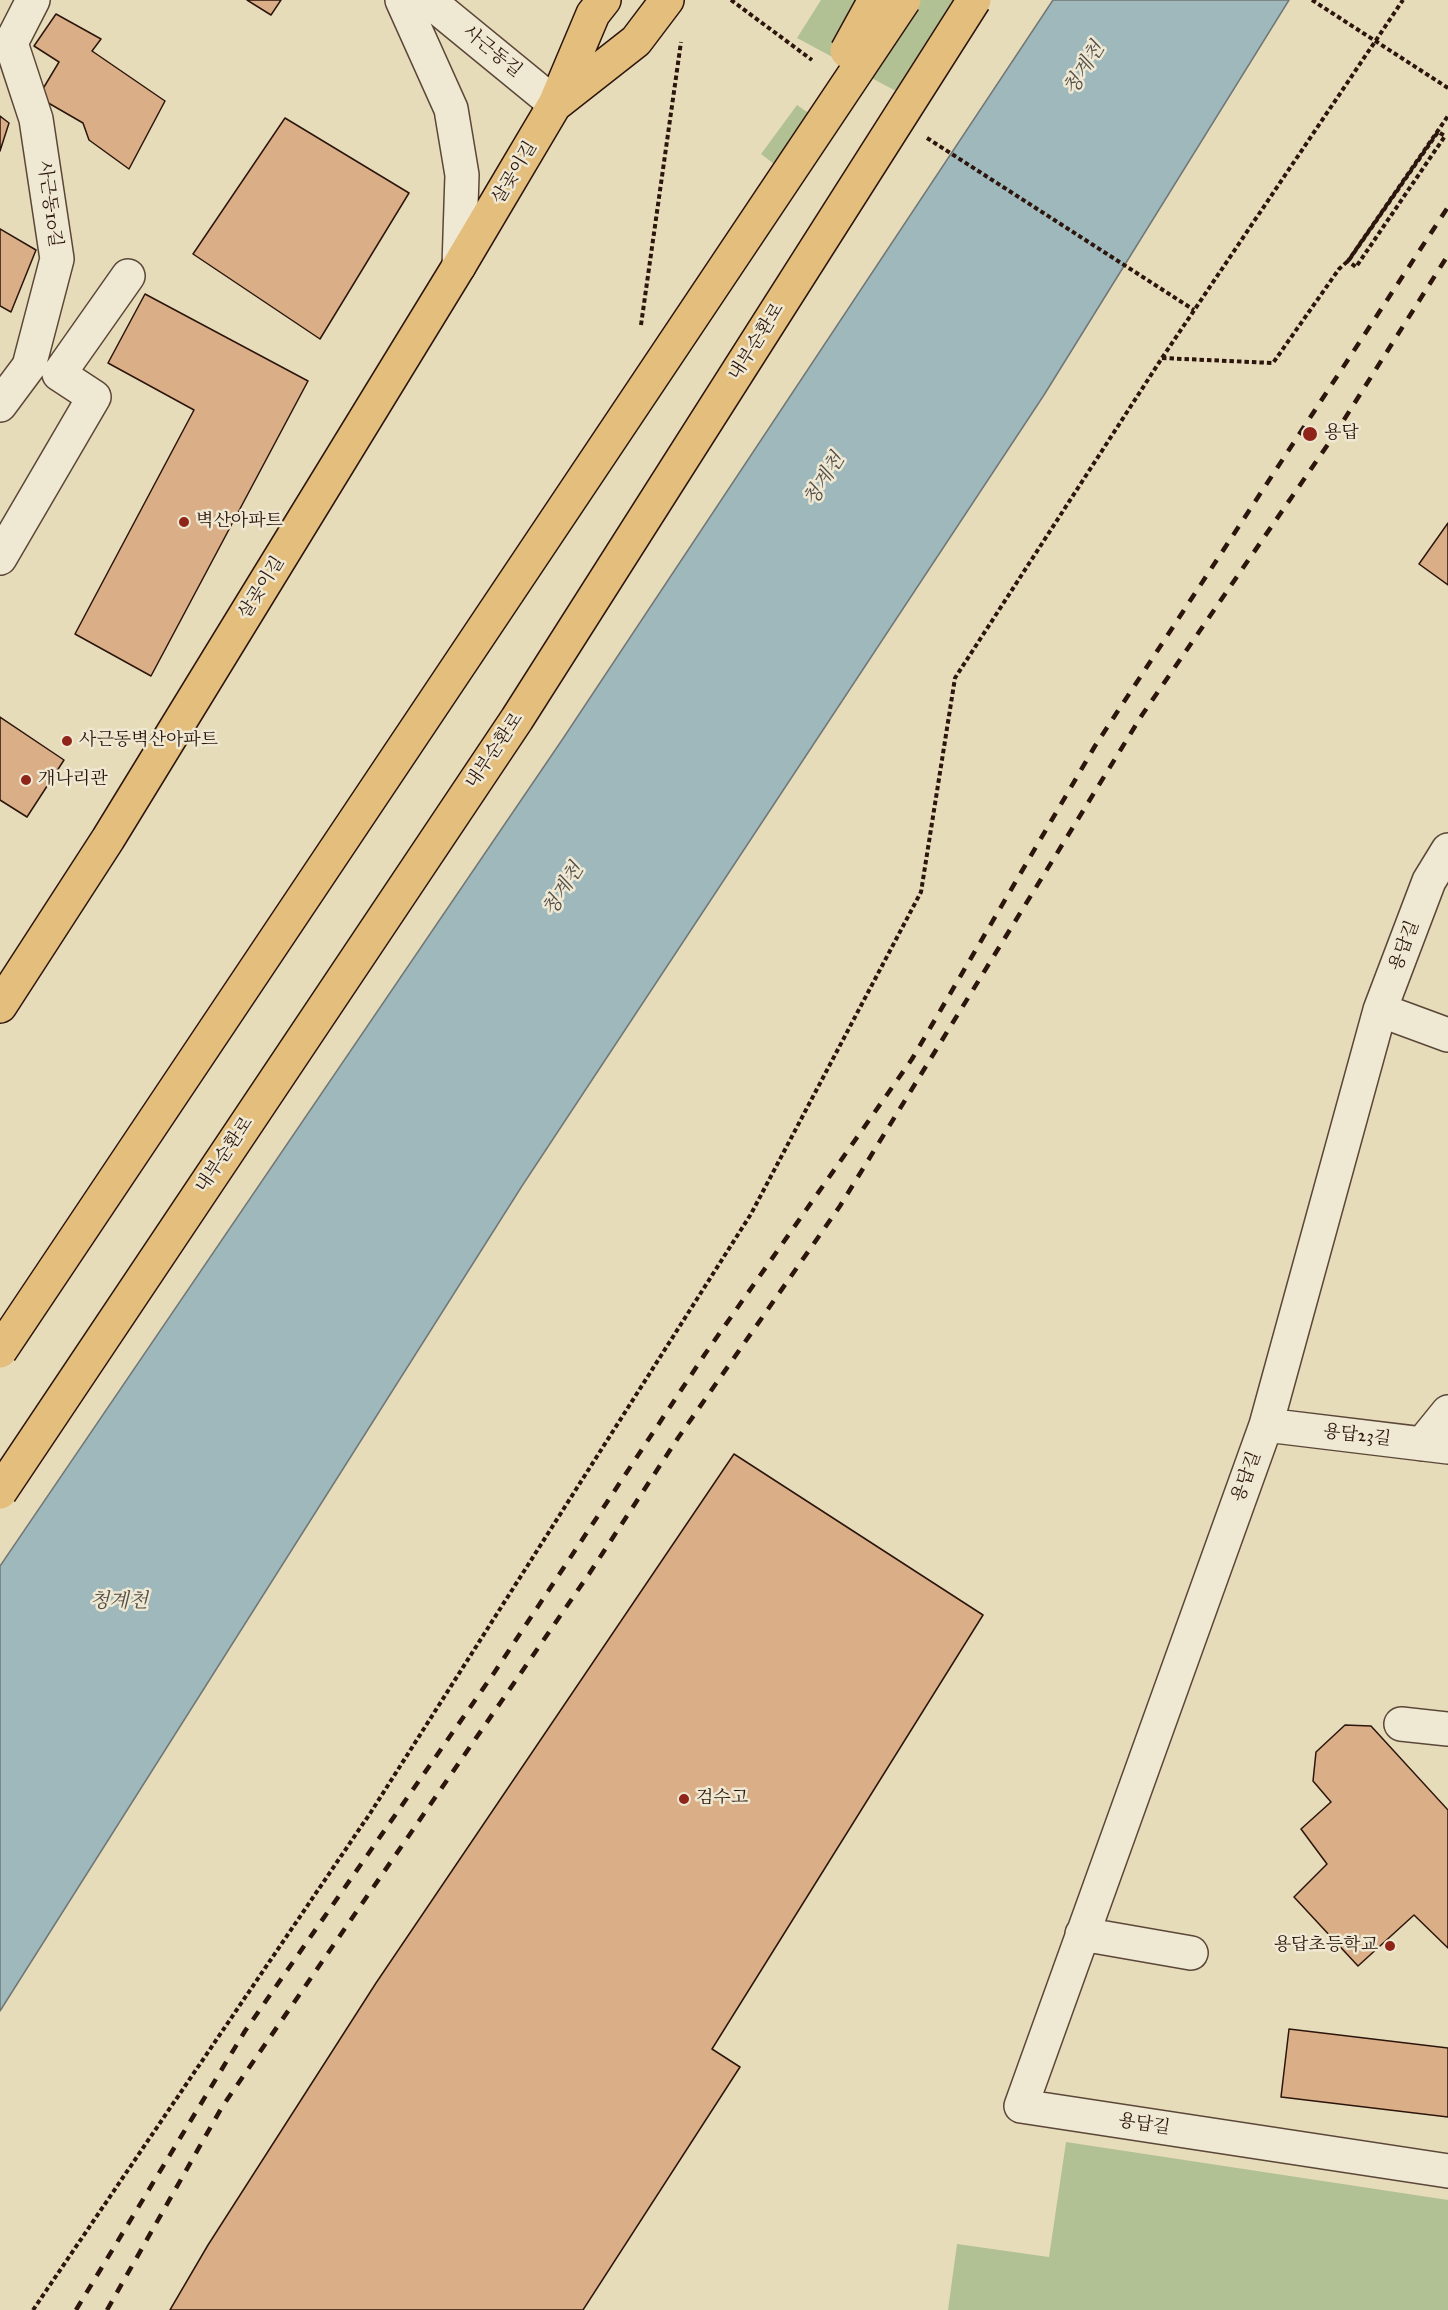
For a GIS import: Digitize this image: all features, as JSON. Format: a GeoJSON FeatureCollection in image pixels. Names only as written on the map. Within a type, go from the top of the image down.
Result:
{"type":"FeatureCollection","features":[{"type":"Feature","properties":{"kind":"main road","name":"살곶이길"},"geometry":{"type":"LineString","coordinates":[[0,1006],[108,839],[459,266],[555,104],[594,14],[604,0]]}},
{"type":"Feature","properties":{"kind":"main road","name":"살곶이길"},"geometry":{"type":"LineString","coordinates":[[555,104],[636,41],[667,0]]}},
{"type":"Feature","properties":{"kind":"main road"},"geometry":{"type":"LineString","coordinates":[[744,238],[875,0]]}},
{"type":"Feature","properties":{"kind":"main road"},"geometry":{"type":"LineString","coordinates":[[0,1351],[904,0]]}},
{"type":"Feature","properties":{"kind":"main road","name":"내부순환로"},"geometry":{"type":"LineString","coordinates":[[0,1492],[517,719],[974,0]]}},
{"type":"Feature","properties":{"kind":"street","name":"사근동10길"},"geometry":{"type":"LineString","coordinates":[[0,405],[29,366],[57,259],[36,119],[11,43],[33,0]]}},
{"type":"Feature","properties":{"kind":"street"},"geometry":{"type":"LineString","coordinates":[[402,0],[451,109],[462,175],[459,266]]}},
{"type":"Feature","properties":{"kind":"street","name":"사근동길"},"geometry":{"type":"LineString","coordinates":[[428,0],[555,104]]}},
{"type":"Feature","properties":{"kind":"street"},"geometry":{"type":"LineString","coordinates":[[0,558],[94,397],[59,374],[128,276]]}},
{"type":"Feature","properties":{"kind":"street","name":"용답길"},"geometry":{"type":"LineString","coordinates":[[1448,850],[1438,883],[1380,1010],[1266,1425],[1021,2106],[1448,2171]]}},
{"type":"Feature","properties":{"kind":"street"},"geometry":{"type":"LineString","coordinates":[[1380,1010],[1448,1035]]}},
{"type":"Feature","properties":{"kind":"street"},"geometry":{"type":"LineString","coordinates":[[1435,1445],[1448,1412]]}},
{"type":"Feature","properties":{"kind":"street","name":"용답23길"},"geometry":{"type":"LineString","coordinates":[[1266,1425],[1435,1445]]}},
{"type":"Feature","properties":{"kind":"street"},"geometry":{"type":"LineString","coordinates":[[1401,1724],[1448,1729]]}},
{"type":"Feature","properties":{"kind":"street"},"geometry":{"type":"LineString","coordinates":[[1082,1934],[1191,1953]]}},
{"type":"Feature","properties":{"kind":"path"},"geometry":{"type":"LineString","coordinates":[[731,0],[804,54]]}},
{"type":"Feature","properties":{"kind":"path"},"geometry":{"type":"LineString","coordinates":[[1312,0],[1448,88]]}},
{"type":"Feature","properties":{"kind":"path"},"geometry":{"type":"LineString","coordinates":[[33,2310],[371,1812],[751,1214],[921,892],[955,678],[1162,358],[1403,0]]}},
{"type":"Feature","properties":{"kind":"path"},"geometry":{"type":"LineString","coordinates":[[648,287],[682,37]]}},
{"type":"Feature","properties":{"kind":"path"},"geometry":{"type":"LineString","coordinates":[[1162,358],[1273,363],[1340,269],[1349,260],[1374,224],[1380,214],[1400,187],[1406,178],[1431,141],[1438,132],[1445,136],[1356,267],[1348,261],[1355,251],[1362,242],[1395,194],[1402,184],[1415,165],[1421,155],[1448,116]]}},
{"type":"Feature","properties":{"kind":"path"},"geometry":{"type":"LineString","coordinates":[[920,133],[1194,310]]}},
{"type":"Feature","properties":{"kind":"green space"},"geometry":{"type":"Polygon","coordinates":[[[821,0],[970,0],[907,97],[797,38],[821,0]]]}},
{"type":"Feature","properties":{"kind":"green space"},"geometry":{"type":"Polygon","coordinates":[[[797,105],[820,121],[783,171],[761,154],[797,105]]]}},
{"type":"Feature","properties":{"kind":"green space"},"geometry":{"type":"Polygon","coordinates":[[[1066,2142],[1448,2200],[1448,2310],[948,2310],[957,2244],[1049,2257],[1066,2142]]]}},
{"type":"Feature","properties":{"kind":"water","name":"청계천"},"geometry":{"type":"Polygon","coordinates":[[[1053,0],[1289,0],[1044,395],[522,1186],[0,2011],[0,1566],[562,740],[1053,0]]]}},
{"type":"Feature","properties":{"kind":"building"},"geometry":{"type":"Polygon","coordinates":[[[247,0],[281,0],[271,15],[247,0]]]}},
{"type":"Feature","properties":{"kind":"building"},"geometry":{"type":"Polygon","coordinates":[[[56,14],[101,39],[92,51],[165,101],[129,169],[89,140],[83,123],[38,97],[59,62],[34,46],[56,14]]]}},
{"type":"Feature","properties":{"kind":"building"},"geometry":{"type":"Polygon","coordinates":[[[0,116],[9,123],[0,151],[0,116]]]}},
{"type":"Feature","properties":{"kind":"building"},"geometry":{"type":"Polygon","coordinates":[[[285,118],[409,193],[320,339],[193,254],[285,118]]]}},
{"type":"Feature","properties":{"kind":"building"},"geometry":{"type":"Polygon","coordinates":[[[0,229],[36,250],[11,312],[0,306],[0,229]]]}},
{"type":"Feature","properties":{"kind":"building","name":"벽산아파트"},"geometry":{"type":"Polygon","coordinates":[[[145,294],[308,381],[151,676],[75,634],[194,410],[108,363],[145,294]]]}},
{"type":"Feature","properties":{"kind":"building"},"geometry":{"type":"Polygon","coordinates":[[[1448,523],[1448,585],[1419,564],[1448,523]]]}},
{"type":"Feature","properties":{"kind":"building","name":"개나리관"},"geometry":{"type":"Polygon","coordinates":[[[0,717],[64,760],[27,817],[0,800],[0,717]]]}},
{"type":"Feature","properties":{"kind":"building","name":"검수고"},"geometry":{"type":"Polygon","coordinates":[[[734,1454],[983,1615],[712,2049],[740,2067],[583,2310],[170,2310],[208,2245],[376,1983],[734,1454]]]}},
{"type":"Feature","properties":{"kind":"building"},"geometry":{"type":"Polygon","coordinates":[[[1345,1725],[1371,1726],[1448,1810],[1448,1948],[1414,1915],[1358,1966],[1294,1897],[1327,1864],[1301,1829],[1331,1802],[1313,1781],[1316,1752],[1345,1725]]]}},
{"type":"Feature","properties":{"kind":"building"},"geometry":{"type":"Polygon","coordinates":[[[1289,2029],[1448,2048],[1448,2117],[1281,2097],[1289,2029]]]}},
{"type":"Feature","properties":{"kind":"railway"},"geometry":{"type":"LineString","coordinates":[[76,2310],[245,2031],[494,1673],[705,1354],[912,1059],[1095,746],[1448,207]]}},
{"type":"Feature","properties":{"kind":"railway"},"geometry":{"type":"LineString","coordinates":[[107,2310],[222,2107],[589,1574],[678,1438],[840,1206],[1142,715],[1335,434],[1448,255]]}},
{"type":"Feature","properties":{"kind":"place","name":"용답"},"geometry":{"type":"Point","coordinates":[1310,434]}},
{"type":"Feature","properties":{"kind":"place","name":"벽산아파트"},"geometry":{"type":"Point","coordinates":[184,522]}},
{"type":"Feature","properties":{"kind":"place","name":"사근동벽산아파트"},"geometry":{"type":"Point","coordinates":[67,741]}},
{"type":"Feature","properties":{"kind":"place","name":"개나리관"},"geometry":{"type":"Point","coordinates":[26,780]}},
{"type":"Feature","properties":{"kind":"place","name":"검수고"},"geometry":{"type":"Point","coordinates":[684,1799]}},
{"type":"Feature","properties":{"kind":"place","name":"용답초등학교"},"geometry":{"type":"Point","coordinates":[1390,1946]}}]}
